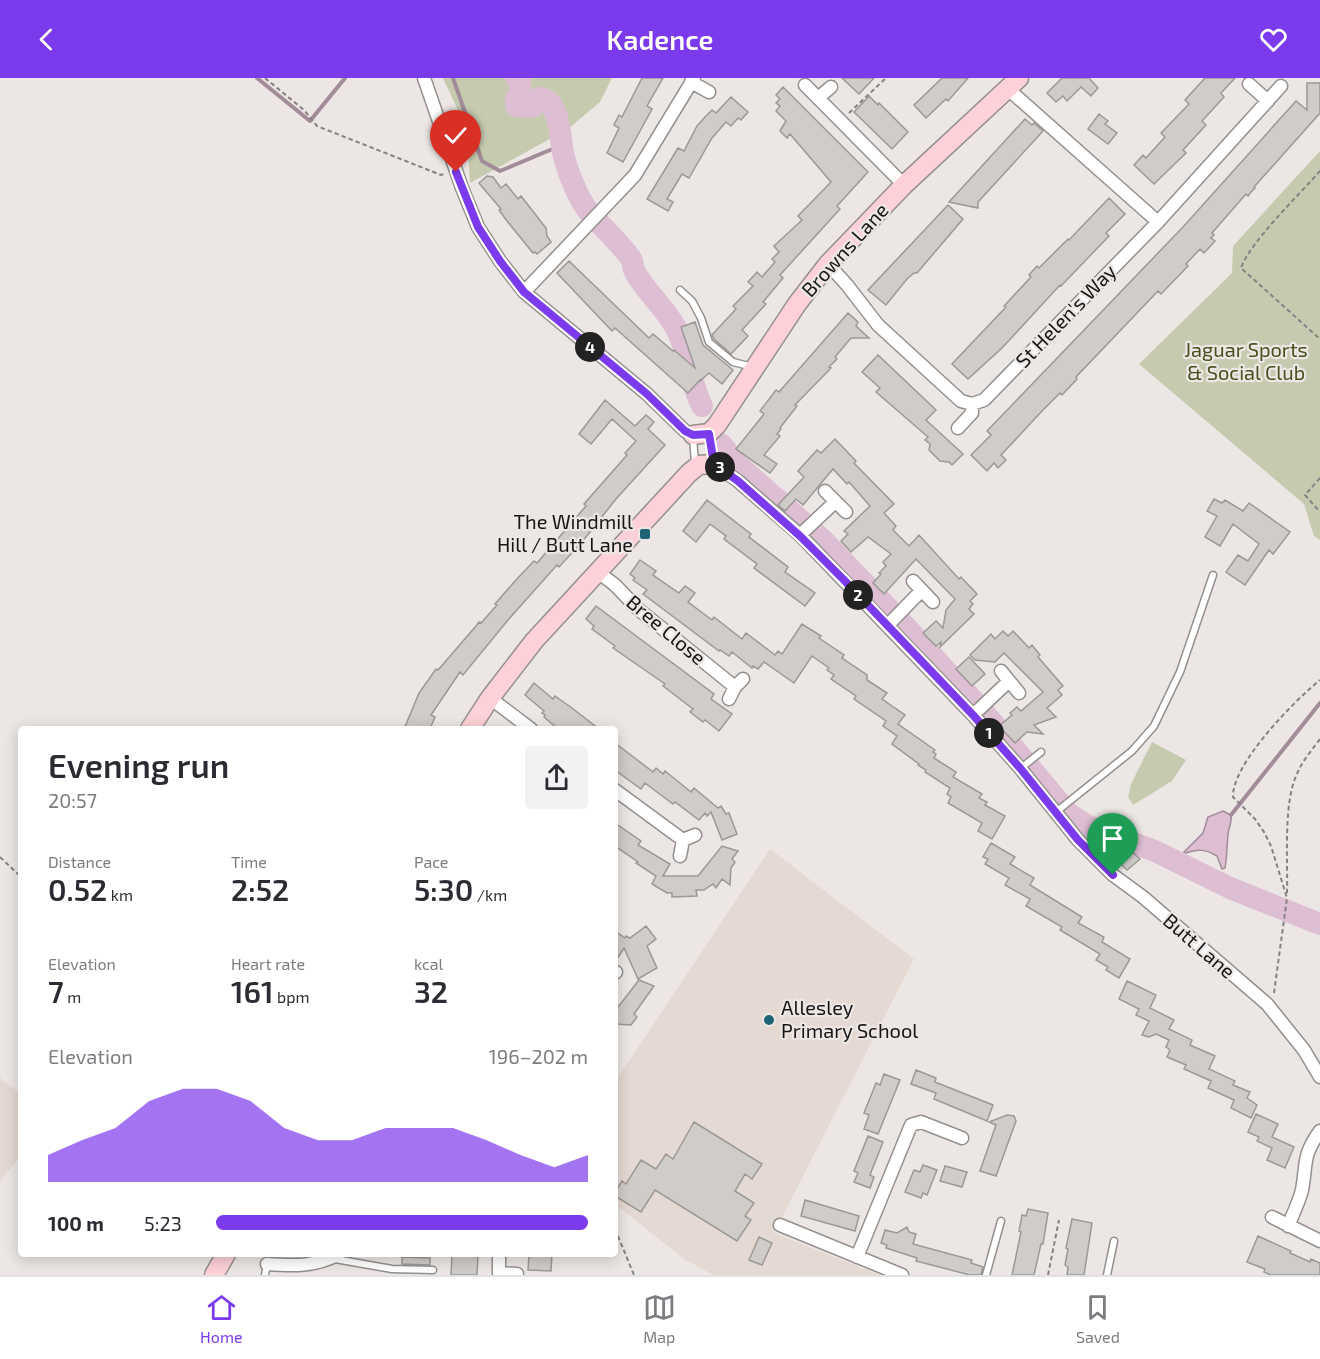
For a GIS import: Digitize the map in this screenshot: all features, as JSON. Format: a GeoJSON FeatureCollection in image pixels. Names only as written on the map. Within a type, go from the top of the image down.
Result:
{"type":"FeatureCollection","features":[{"type":"Feature","properties":{"kind":"street"},"geometry":{"type":"LineString","coordinates":[[424,78],[456,172],[478,227],[524,292],[647,394],[685,431],[701,434]]}},
{"type":"Feature","properties":{"kind":"street"},"geometry":{"type":"LineString","coordinates":[[524,292],[635,175],[693,80],[709,92]]}},
{"type":"Feature","properties":{"kind":"street"},"geometry":{"type":"LineString","coordinates":[[1013,84],[1158,222]]}},
{"type":"Feature","properties":{"kind":"street","name":"Browns Lane"},"geometry":{"type":"LineString","coordinates":[[701,434],[755,367],[797,304],[828,264],[904,185],[1013,84]]}},
{"type":"Feature","properties":{"kind":"street"},"geometry":{"type":"LineString","coordinates":[[1249,84],[1268,101]]}},
{"type":"Feature","properties":{"kind":"street"},"geometry":{"type":"LineString","coordinates":[[805,85],[904,185]]}},
{"type":"Feature","properties":{"kind":"street","name":"St Helen's Way"},"geometry":{"type":"LineString","coordinates":[[958,428],[972,413],[972,404],[984,400],[1158,222],[1281,86]]}},
{"type":"Feature","properties":{"kind":"street"},"geometry":{"type":"LineString","coordinates":[[818,98],[831,87]]}},
{"type":"Feature","properties":{"kind":"street"},"geometry":{"type":"LineString","coordinates":[[828,264],[878,325],[962,400],[972,404]]}},
{"type":"Feature","properties":{"kind":"street"},"geometry":{"type":"LineString","coordinates":[[472,726],[490,698],[534,641],[598,572],[704,466]]}},
{"type":"Feature","properties":{"kind":"street","name":"Butt Lane"},"geometry":{"type":"LineString","coordinates":[[704,466],[738,481],[805,530],[894,619],[978,710],[1023,762],[1078,840],[1113,875],[1143,897],[1267,1004],[1304,1050],[1320,1077]]}},
{"type":"Feature","properties":{"kind":"street"},"geometry":{"type":"LineString","coordinates":[[825,491],[846,513]]}},
{"type":"Feature","properties":{"kind":"street"},"geometry":{"type":"LineString","coordinates":[[805,530],[835,501]]}},
{"type":"Feature","properties":{"kind":"street","name":"Bree Close"},"geometry":{"type":"LineString","coordinates":[[598,572],[615,585],[638,609],[739,683],[729,699]]}},
{"type":"Feature","properties":{"kind":"street"},"geometry":{"type":"LineString","coordinates":[[894,619],[917,586],[933,603]]}},
{"type":"Feature","properties":{"kind":"street"},"geometry":{"type":"LineString","coordinates":[[1001,670],[1019,693]]}},
{"type":"Feature","properties":{"kind":"street"},"geometry":{"type":"LineString","coordinates":[[978,710],[1009,681]]}},
{"type":"Feature","properties":{"kind":"street"},"geometry":{"type":"LineString","coordinates":[[490,698],[527,726]]}},
{"type":"Feature","properties":{"kind":"street"},"geometry":{"type":"LineString","coordinates":[[618,792],[689,838],[680,856]]}},
{"type":"Feature","properties":{"kind":"street"},"geometry":{"type":"LineString","coordinates":[[857,1257],[911,1125],[921,1122],[962,1138]]}},
{"type":"Feature","properties":{"kind":"street"},"geometry":{"type":"LineString","coordinates":[[1288,1226],[1302,1188],[1308,1149],[1320,1131]]}},
{"type":"Feature","properties":{"kind":"street"},"geometry":{"type":"LineString","coordinates":[[1272,1217],[1320,1241]]}},
{"type":"Feature","properties":{"kind":"street"},"geometry":{"type":"LineString","coordinates":[[780,1225],[902,1275]]}},
{"type":"Feature","properties":{"kind":"street"},"geometry":{"type":"LineString","coordinates":[[214,1275],[224,1257]]}},
{"type":"Feature","properties":{"kind":"street"},"geometry":{"type":"LineString","coordinates":[[266,1269],[297,1267],[332,1257]]}},
{"type":"Feature","properties":{"kind":"street"},"geometry":{"type":"LineString","coordinates":[[500,1257],[499,1274],[516,1274]]}},
{"type":"Feature","properties":{"kind":"lane"},"geometry":{"type":"LineString","coordinates":[[680,290],[697,309],[709,342],[733,362],[755,367]]}},
{"type":"Feature","properties":{"kind":"lane"},"geometry":{"type":"LineString","coordinates":[[701,434],[704,466]]}},
{"type":"Feature","properties":{"kind":"lane"},"geometry":{"type":"LineString","coordinates":[[701,434],[704,466]]}},
{"type":"Feature","properties":{"kind":"lane"},"geometry":{"type":"LineString","coordinates":[[1058,811],[1132,751],[1154,726],[1180,672],[1213,575]]}},
{"type":"Feature","properties":{"kind":"lane"},"geometry":{"type":"LineString","coordinates":[[1023,762],[1041,752]]}},
{"type":"Feature","properties":{"kind":"lane"},"geometry":{"type":"LineString","coordinates":[[986,1275],[1001,1221]]}},
{"type":"Feature","properties":{"kind":"lane"},"geometry":{"type":"LineString","coordinates":[[1107,1275],[1114,1240]]}},
{"type":"Feature","properties":{"kind":"lane"},"geometry":{"type":"LineString","coordinates":[[339,1257],[392,1269],[433,1270]]}},
{"type":"Feature","properties":{"kind":"path"},"geometry":{"type":"LineString","coordinates":[[265,78],[304,110],[308,118],[317,126],[441,175],[456,172]]}},
{"type":"Feature","properties":{"kind":"path"},"geometry":{"type":"LineString","coordinates":[[841,121],[886,78]]}},
{"type":"Feature","properties":{"kind":"path"},"geometry":{"type":"LineString","coordinates":[[1320,171],[1263,236],[1244,260],[1241,268],[1320,339]]}},
{"type":"Feature","properties":{"kind":"path"},"geometry":{"type":"LineString","coordinates":[[1320,478],[1305,495],[1320,512]]}},
{"type":"Feature","properties":{"kind":"path"},"geometry":{"type":"LineString","coordinates":[[1287,898],[1271,846],[1256,819],[1233,797],[1233,786],[1255,748],[1308,689],[1320,680]]}},
{"type":"Feature","properties":{"kind":"path"},"geometry":{"type":"LineString","coordinates":[[1267,1004],[1274,994],[1287,903],[1291,795],[1296,775],[1320,739]]}},
{"type":"Feature","properties":{"kind":"path"},"geometry":{"type":"LineString","coordinates":[[0,857],[18,874]]}},
{"type":"Feature","properties":{"kind":"path"},"geometry":{"type":"LineString","coordinates":[[1048,1275],[1059,1220]]}},
{"type":"Feature","properties":{"kind":"path"},"geometry":{"type":"LineString","coordinates":[[618,1236],[634,1275]]}},
{"type":"Feature","properties":{"kind":"shaded area"},"geometry":{"type":"Polygon","coordinates":[[[1223,811],[1231,815],[1231,822],[1225,868],[1222,869],[1217,856],[1210,852],[1198,850],[1184,852],[1203,833],[1208,817],[1223,811]]]}},
{"type":"Feature","properties":{"kind":"shaded area","name":"Allesley Primary School"},"geometry":{"type":"Polygon","coordinates":[[[770,849],[914,959],[774,1233],[880,1275],[713,1275],[684,1259],[618,1206],[618,1077],[770,849]]]}},
{"type":"Feature","properties":{"kind":"shaded area"},"geometry":{"type":"Polygon","coordinates":[[[0,1078],[18,1092],[18,1160],[0,1181],[0,1078]]]}},
{"type":"Feature","properties":{"kind":"green space"},"geometry":{"type":"Polygon","coordinates":[[[443,78],[612,78],[600,102],[568,129],[470,183],[467,130],[443,78]]]}},
{"type":"Feature","properties":{"kind":"green space","name":"Jaguar Sports & Social Club"},"geometry":{"type":"Polygon","coordinates":[[[1320,151],[1320,540],[1314,536],[1304,504],[1139,364],[1232,273],[1233,246],[1320,151]]]}},
{"type":"Feature","properties":{"kind":"green space"},"geometry":{"type":"Polygon","coordinates":[[[1152,742],[1186,760],[1172,781],[1133,805],[1128,797],[1131,784],[1152,742]]]}},
{"type":"Feature","properties":{"kind":"building"},"geometry":{"type":"Polygon","coordinates":[[[642,78],[663,78],[647,106],[652,109],[623,162],[607,153],[619,128],[614,125],[619,115],[622,117],[642,78]]]}},
{"type":"Feature","properties":{"kind":"building"},"geometry":{"type":"Polygon","coordinates":[[[842,78],[874,78],[859,94],[842,78]]]}},
{"type":"Feature","properties":{"kind":"building"},"geometry":{"type":"Polygon","coordinates":[[[942,78],[968,78],[948,101],[946,99],[926,118],[914,105],[942,78]]]}},
{"type":"Feature","properties":{"kind":"building"},"geometry":{"type":"Polygon","coordinates":[[[1062,78],[1089,78],[1098,88],[1091,96],[1081,87],[1067,101],[1063,96],[1056,102],[1047,93],[1062,78]]]}},
{"type":"Feature","properties":{"kind":"building"},"geometry":{"type":"Polygon","coordinates":[[[1205,78],[1235,78],[1221,93],[1224,97],[1202,121],[1206,125],[1183,150],[1186,153],[1154,184],[1134,165],[1143,155],[1146,158],[1165,137],[1161,133],[1189,104],[1185,100],[1205,78]]]}},
{"type":"Feature","properties":{"kind":"building"},"geometry":{"type":"Polygon","coordinates":[[[1307,83],[1320,83],[1320,113],[1248,196],[1246,194],[1212,233],[1214,235],[1211,238],[1215,241],[1204,253],[1200,249],[1186,264],[1188,266],[1161,294],[1158,291],[1076,377],[1077,379],[1062,395],[1060,393],[1043,410],[1001,455],[1006,460],[998,468],[994,463],[987,471],[971,455],[991,435],[987,431],[1183,227],[1296,101],[1307,110],[1307,83]]]}},
{"type":"Feature","properties":{"kind":"building"},"geometry":{"type":"Polygon","coordinates":[[[783,87],[868,172],[837,206],[840,209],[780,275],[783,278],[763,302],[766,304],[742,330],[748,336],[731,354],[712,335],[736,309],[733,306],[753,286],[748,282],[757,272],[762,277],[775,262],[772,259],[779,252],[774,246],[802,220],[798,216],[831,182],[790,134],[787,138],[780,131],[786,121],[776,111],[780,106],[776,103],[780,99],[776,95],[783,87]]]}},
{"type":"Feature","properties":{"kind":"building"},"geometry":{"type":"Polygon","coordinates":[[[869,96],[908,132],[892,149],[854,112],[869,96]]]}},
{"type":"Feature","properties":{"kind":"building"},"geometry":{"type":"Polygon","coordinates":[[[731,97],[748,112],[731,126],[726,122],[712,138],[689,178],[682,174],[667,199],[673,202],[668,211],[647,199],[678,148],[684,151],[697,126],[712,110],[716,113],[731,97]]]}},
{"type":"Feature","properties":{"kind":"building"},"geometry":{"type":"Polygon","coordinates":[[[1099,114],[1108,121],[1105,124],[1117,133],[1108,144],[1088,129],[1099,114]]]}},
{"type":"Feature","properties":{"kind":"building"},"geometry":{"type":"Polygon","coordinates":[[[1025,119],[1043,131],[978,202],[978,208],[949,202],[1025,119]]]}},
{"type":"Feature","properties":{"kind":"building"},"geometry":{"type":"Polygon","coordinates":[[[487,176],[493,177],[501,188],[506,184],[518,199],[521,196],[546,228],[551,242],[537,254],[533,253],[479,183],[487,176]]]}},
{"type":"Feature","properties":{"kind":"building"},"geometry":{"type":"Polygon","coordinates":[[[1109,198],[1125,214],[1106,233],[1109,236],[1002,348],[968,379],[952,364],[1006,307],[1004,306],[1031,277],[1029,275],[1037,266],[1039,268],[1069,240],[1109,198]]]}},
{"type":"Feature","properties":{"kind":"building"},"geometry":{"type":"Polygon","coordinates":[[[948,205],[963,219],[886,305],[868,290],[948,205]]]}},
{"type":"Feature","properties":{"kind":"building"},"geometry":{"type":"Polygon","coordinates":[[[569,261],[649,338],[653,334],[695,368],[681,327],[695,322],[703,345],[733,370],[722,384],[709,373],[688,393],[615,328],[612,331],[557,273],[569,261]]]}},
{"type":"Feature","properties":{"kind":"building"},"geometry":{"type":"Polygon","coordinates":[[[848,313],[858,322],[856,326],[869,338],[851,338],[835,357],[837,359],[829,367],[831,368],[795,405],[797,406],[777,434],[780,436],[764,455],[777,464],[770,473],[736,449],[764,414],[760,411],[776,390],[779,392],[848,313]]]}},
{"type":"Feature","properties":{"kind":"building"},"geometry":{"type":"Polygon","coordinates":[[[878,355],[936,410],[926,420],[963,454],[952,465],[949,462],[940,461],[929,450],[930,444],[925,440],[928,437],[876,392],[880,388],[862,372],[878,355]]]}},
{"type":"Feature","properties":{"kind":"building"},"geometry":{"type":"Polygon","coordinates":[[[605,400],[635,426],[646,415],[654,422],[648,429],[665,445],[616,499],[582,542],[559,567],[557,565],[508,620],[463,675],[460,672],[431,715],[435,717],[431,726],[405,726],[419,693],[436,669],[438,670],[479,622],[481,623],[534,561],[537,563],[586,506],[584,504],[627,455],[625,453],[636,441],[612,419],[591,444],[579,434],[605,400]]]}},
{"type":"Feature","properties":{"kind":"building"},"geometry":{"type":"Polygon","coordinates":[[[835,439],[856,461],[854,463],[894,504],[884,513],[896,526],[893,530],[909,546],[919,535],[959,579],[961,577],[977,594],[970,601],[973,604],[969,609],[974,614],[940,647],[941,642],[936,646],[923,633],[936,621],[943,628],[946,610],[955,599],[916,559],[884,594],[873,583],[886,566],[883,562],[891,554],[868,537],[851,552],[841,541],[848,534],[844,531],[870,506],[849,482],[847,484],[833,469],[803,505],[796,499],[785,511],[778,505],[804,477],[798,471],[817,450],[821,453],[835,439]]]}},
{"type":"Feature","properties":{"kind":"building"},"geometry":{"type":"Polygon","coordinates":[[[1214,499],[1222,503],[1225,500],[1243,511],[1249,503],[1290,532],[1273,554],[1269,550],[1245,585],[1226,572],[1238,555],[1248,561],[1259,544],[1233,524],[1220,546],[1205,537],[1217,516],[1207,511],[1214,499]]]}},
{"type":"Feature","properties":{"kind":"building"},"geometry":{"type":"Polygon","coordinates":[[[707,500],[751,534],[749,537],[788,567],[785,572],[815,593],[805,606],[754,568],[757,564],[724,539],[726,536],[710,524],[696,542],[683,531],[707,500]]]}},
{"type":"Feature","properties":{"kind":"building"},"geometry":{"type":"Polygon","coordinates":[[[640,560],[656,571],[653,575],[679,593],[685,586],[695,593],[688,602],[712,620],[714,617],[742,639],[746,633],[775,655],[778,651],[782,654],[802,624],[821,636],[819,638],[844,655],[842,658],[867,675],[867,680],[887,693],[882,699],[905,715],[898,724],[935,750],[934,758],[956,772],[953,777],[982,794],[979,798],[987,802],[985,805],[1005,816],[992,839],[978,831],[982,823],[948,803],[951,797],[947,794],[950,788],[925,772],[926,770],[919,764],[892,744],[897,736],[883,726],[886,721],[854,699],[856,696],[831,679],[834,675],[827,670],[829,668],[812,656],[794,683],[764,662],[758,669],[753,666],[752,668],[732,652],[729,656],[719,651],[643,594],[647,590],[633,580],[635,578],[630,574],[640,560]]]}},
{"type":"Feature","properties":{"kind":"building"},"geometry":{"type":"Polygon","coordinates":[[[596,606],[714,694],[711,699],[732,714],[719,731],[690,712],[693,709],[663,686],[665,684],[613,648],[615,646],[592,629],[594,626],[586,619],[596,606]]]}},
{"type":"Feature","properties":{"kind":"building"},"geometry":{"type":"Polygon","coordinates":[[[1003,631],[1008,636],[1013,631],[1029,648],[1032,645],[1040,655],[1038,657],[1063,686],[1058,690],[1062,695],[1047,708],[1056,717],[1034,725],[1043,734],[1027,732],[1015,743],[999,726],[1012,715],[1010,713],[1017,707],[1021,711],[1043,692],[1004,653],[995,662],[975,660],[970,655],[991,634],[995,639],[1003,631]]]}},
{"type":"Feature","properties":{"kind":"building"},"geometry":{"type":"Polygon","coordinates":[[[969,657],[985,674],[972,686],[956,669],[969,657]]]}},
{"type":"Feature","properties":{"kind":"building"},"geometry":{"type":"Polygon","coordinates":[[[534,683],[553,699],[555,696],[595,726],[554,726],[544,717],[542,713],[544,711],[525,695],[534,683]]]}},
{"type":"Feature","properties":{"kind":"building"},"geometry":{"type":"Polygon","coordinates":[[[618,745],[653,772],[656,768],[663,774],[665,771],[691,792],[694,788],[718,808],[721,806],[726,814],[729,813],[737,834],[722,840],[711,812],[707,816],[705,813],[699,820],[645,783],[641,789],[618,772],[618,745]]]}},
{"type":"Feature","properties":{"kind":"building"},"geometry":{"type":"Polygon","coordinates":[[[618,825],[641,841],[638,845],[670,864],[663,876],[698,876],[722,846],[738,851],[732,859],[735,862],[731,868],[730,885],[722,879],[716,888],[713,884],[704,890],[696,890],[697,896],[672,897],[672,893],[667,893],[652,884],[656,876],[636,863],[638,862],[618,848],[618,825]]]}},
{"type":"Feature","properties":{"kind":"building"},"geometry":{"type":"Polygon","coordinates":[[[1121,842],[1140,859],[1127,870],[1109,853],[1121,842]]]}},
{"type":"Feature","properties":{"kind":"building"},"geometry":{"type":"Polygon","coordinates":[[[991,843],[1015,857],[1010,864],[1034,878],[1030,885],[1082,917],[1078,923],[1104,937],[1102,942],[1130,959],[1119,978],[1106,970],[1108,967],[1096,960],[1100,954],[1060,930],[1062,927],[1026,906],[1030,899],[1005,885],[1009,878],[985,864],[988,859],[983,857],[991,843]]]}},
{"type":"Feature","properties":{"kind":"building"},"geometry":{"type":"Polygon","coordinates":[[[646,926],[656,939],[647,946],[657,968],[638,979],[624,948],[618,957],[618,933],[625,938],[626,936],[630,938],[646,926]]]}},
{"type":"Feature","properties":{"kind":"building"},"geometry":{"type":"Polygon","coordinates":[[[639,980],[654,986],[634,1014],[637,1017],[631,1025],[618,1024],[618,1007],[639,980]]]}},
{"type":"Feature","properties":{"kind":"building"},"geometry":{"type":"Polygon","coordinates":[[[1127,981],[1156,995],[1150,1008],[1174,1020],[1169,1029],[1192,1040],[1190,1045],[1215,1056],[1209,1069],[1235,1081],[1233,1085],[1250,1092],[1247,1098],[1257,1105],[1251,1118],[1231,1108],[1234,1100],[1208,1088],[1211,1081],[1184,1069],[1186,1065],[1167,1057],[1170,1050],[1166,1047],[1169,1040],[1156,1034],[1149,1037],[1142,1035],[1149,1021],[1136,1015],[1139,1009],[1119,999],[1127,981]]]}},
{"type":"Feature","properties":{"kind":"building"},"geometry":{"type":"Polygon","coordinates":[[[916,1070],[936,1078],[935,1082],[993,1105],[987,1121],[934,1099],[936,1093],[911,1084],[916,1070]]]}},
{"type":"Feature","properties":{"kind":"building"},"geometry":{"type":"Polygon","coordinates":[[[884,1074],[900,1080],[878,1134],[864,1129],[869,1115],[864,1113],[876,1083],[880,1085],[884,1074]]]}},
{"type":"Feature","properties":{"kind":"building"},"geometry":{"type":"Polygon","coordinates":[[[1256,1114],[1278,1124],[1272,1137],[1294,1147],[1285,1168],[1267,1160],[1272,1148],[1257,1141],[1259,1137],[1248,1132],[1256,1114]]]}},
{"type":"Feature","properties":{"kind":"building"},"geometry":{"type":"Polygon","coordinates":[[[1007,1115],[1014,1116],[1016,1121],[996,1176],[980,1171],[996,1125],[989,1122],[1007,1115]]]}},
{"type":"Feature","properties":{"kind":"building"},"geometry":{"type":"Polygon","coordinates":[[[694,1122],[762,1164],[752,1179],[745,1174],[735,1191],[754,1203],[745,1216],[751,1220],[737,1241],[655,1190],[641,1212],[618,1198],[618,1187],[622,1181],[626,1184],[641,1160],[656,1169],[666,1154],[673,1159],[694,1122]]]}},
{"type":"Feature","properties":{"kind":"building"},"geometry":{"type":"Polygon","coordinates":[[[868,1136],[883,1142],[870,1175],[874,1177],[870,1188],[854,1182],[858,1173],[854,1171],[868,1136]]]}},
{"type":"Feature","properties":{"kind":"building"},"geometry":{"type":"Polygon","coordinates":[[[923,1165],[937,1170],[927,1195],[923,1193],[921,1198],[905,1192],[914,1170],[920,1172],[923,1165]]]}},
{"type":"Feature","properties":{"kind":"building"},"geometry":{"type":"Polygon","coordinates":[[[945,1166],[967,1172],[962,1187],[940,1181],[945,1166]]]}},
{"type":"Feature","properties":{"kind":"building"},"geometry":{"type":"Polygon","coordinates":[[[805,1200],[859,1216],[855,1231],[801,1216],[805,1200]]]}},
{"type":"Feature","properties":{"kind":"building"},"geometry":{"type":"Polygon","coordinates":[[[1028,1209],[1048,1213],[1043,1244],[1041,1244],[1034,1275],[1012,1275],[1021,1232],[1019,1231],[1022,1215],[1026,1216],[1028,1209]]]}},
{"type":"Feature","properties":{"kind":"building"},"geometry":{"type":"Polygon","coordinates":[[[1072,1219],[1092,1223],[1084,1275],[1067,1275],[1068,1267],[1065,1265],[1068,1249],[1066,1248],[1072,1219]]]}},
{"type":"Feature","properties":{"kind":"building"},"geometry":{"type":"Polygon","coordinates":[[[907,1227],[909,1232],[916,1234],[913,1244],[972,1260],[971,1263],[983,1267],[981,1275],[970,1275],[916,1261],[917,1258],[886,1248],[887,1245],[881,1243],[885,1230],[897,1233],[907,1227]]]}},
{"type":"Feature","properties":{"kind":"building"},"geometry":{"type":"Polygon","coordinates":[[[1258,1236],[1310,1262],[1311,1259],[1320,1263],[1320,1275],[1271,1275],[1264,1272],[1265,1269],[1247,1262],[1258,1236]]]}},
{"type":"Feature","properties":{"kind":"building"},"geometry":{"type":"Polygon","coordinates":[[[759,1237],[772,1243],[762,1265],[749,1260],[759,1237]]]}},
{"type":"Feature","properties":{"kind":"building"},"geometry":{"type":"Polygon","coordinates":[[[402,1257],[430,1258],[430,1265],[402,1264],[402,1257]]]}},
{"type":"Feature","properties":{"kind":"building"},"geometry":{"type":"Polygon","coordinates":[[[452,1257],[478,1257],[477,1275],[451,1275],[452,1257]]]}},
{"type":"Feature","properties":{"kind":"building"},"geometry":{"type":"Polygon","coordinates":[[[529,1257],[552,1257],[551,1271],[528,1270],[529,1257]]]}},
{"type":"Feature","properties":{"kind":"waterway"},"geometry":{"type":"LineString","coordinates":[[257,78],[310,121],[345,78]]}},
{"type":"Feature","properties":{"kind":"waterway"},"geometry":{"type":"LineString","coordinates":[[453,78],[482,161],[500,171],[562,145]]}},
{"type":"Feature","properties":{"kind":"waterway"},"geometry":{"type":"LineString","coordinates":[[516,78],[520,82],[521,94],[516,98],[516,106],[532,107],[540,98],[552,106],[558,121],[565,160],[577,192],[589,212],[631,258],[639,279],[676,328],[702,406]]}},
{"type":"Feature","properties":{"kind":"waterway"},"geometry":{"type":"LineString","coordinates":[[722,445],[737,464],[824,541],[906,627],[987,716],[1069,814],[1088,826],[1155,851],[1230,888],[1320,924]]}},
{"type":"Feature","properties":{"kind":"waterway"},"geometry":{"type":"LineString","coordinates":[[1231,815],[1320,703]]}},
{"type":"Feature","properties":{"kind":"place","name":"The Windmill Hill / Butt Lane"},"geometry":{"type":"Point","coordinates":[645,534]}},
{"type":"Feature","properties":{"kind":"place","name":"Allesley Primary School"},"geometry":{"type":"Point","coordinates":[769,1020]}},
{"type":"Feature","properties":{"kind":"route"},"geometry":{"type":"LineString","coordinates":[[456,172],[478,227],[524,292],[647,394],[688,434],[709,434],[714,464],[738,481],[800,536],[844,580],[973,715],[1020,768],[1078,840],[1113,875]]}}]}
